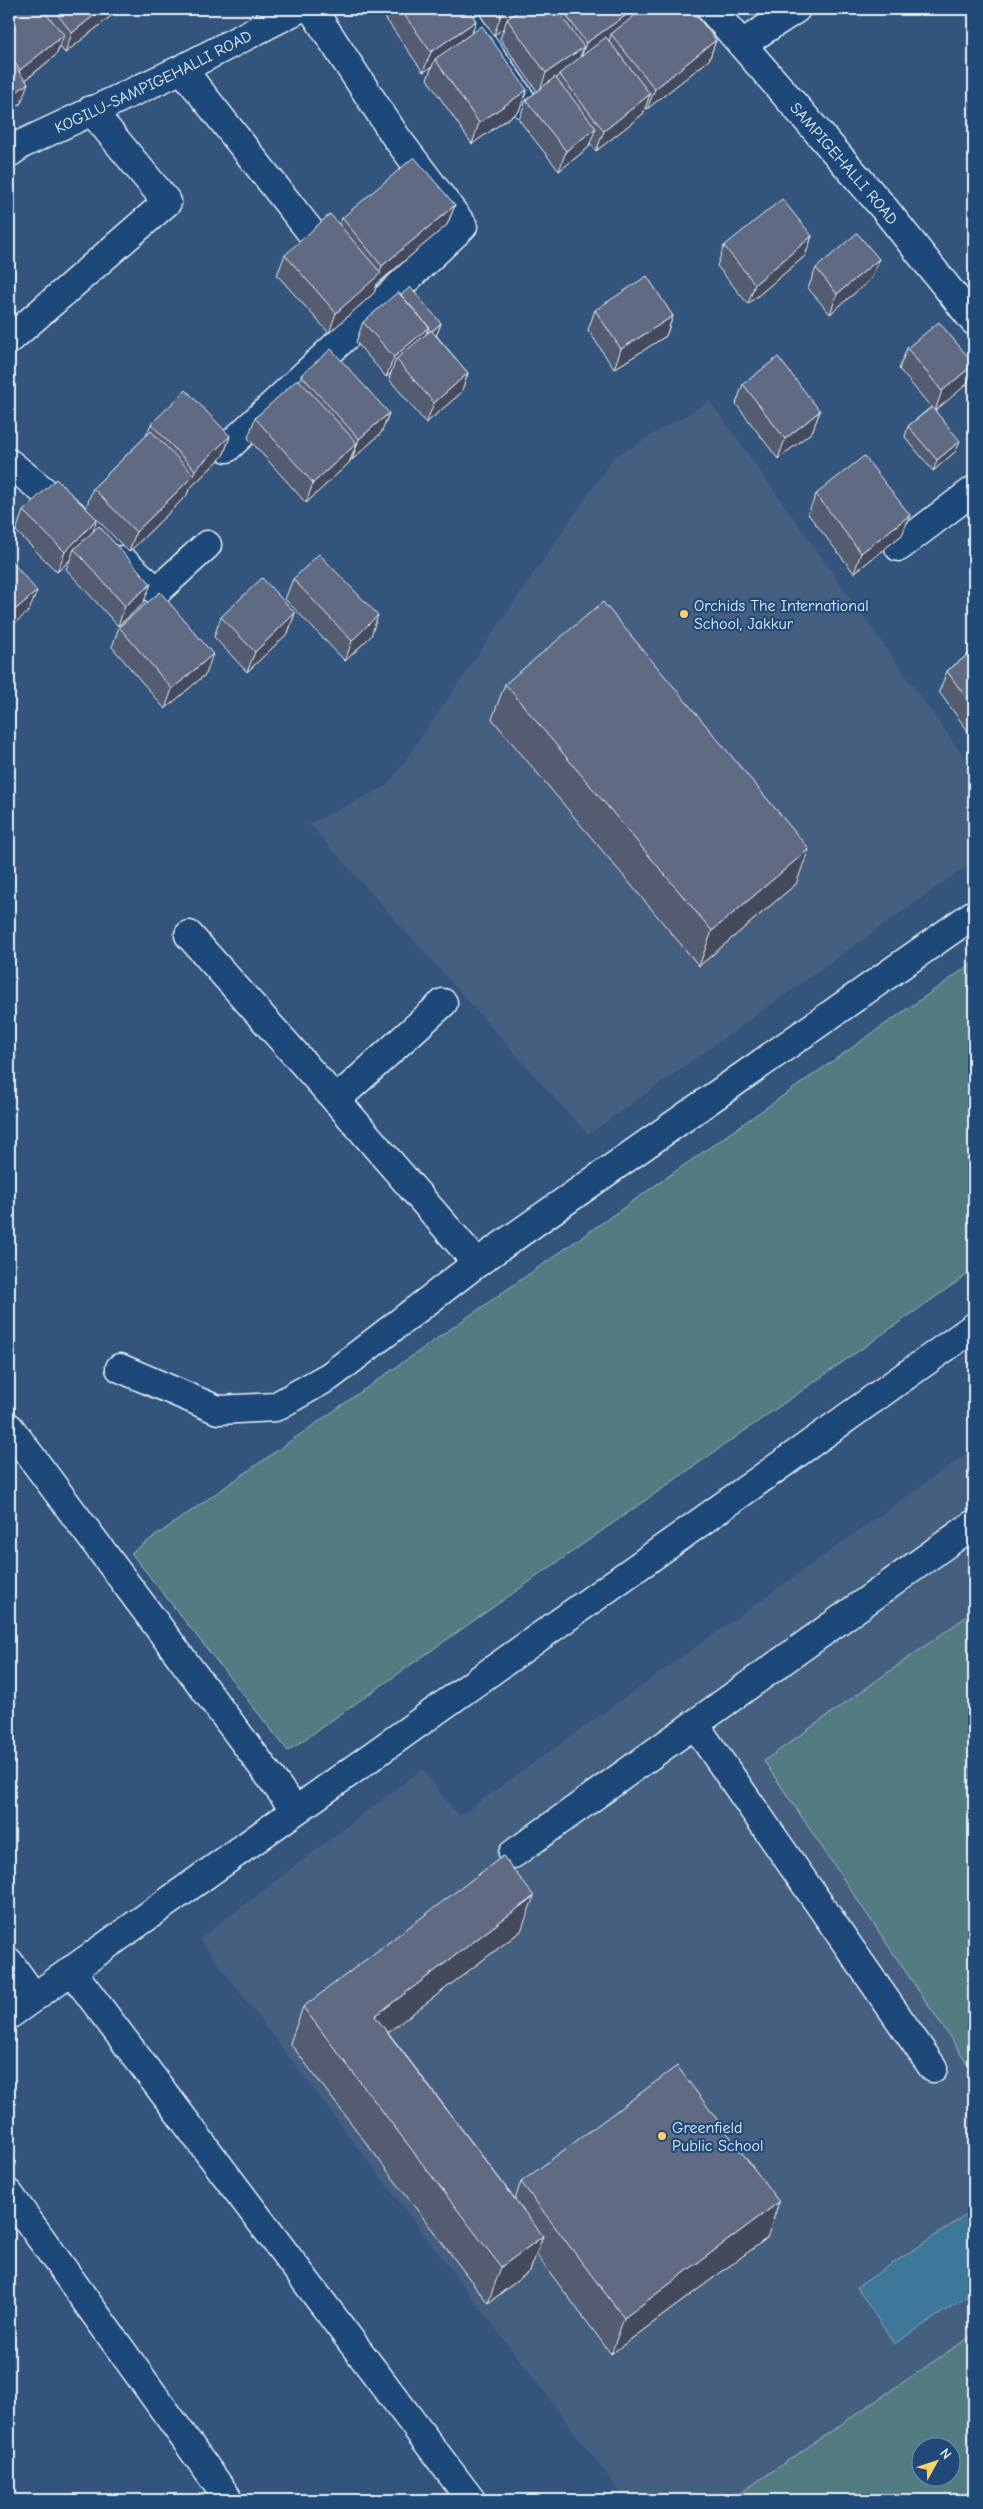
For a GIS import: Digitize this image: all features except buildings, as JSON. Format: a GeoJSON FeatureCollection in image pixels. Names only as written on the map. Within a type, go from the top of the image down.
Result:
{"type":"FeatureCollection","features":[{"type":"Feature","properties":{"kind":"street","name":"KOGILU-SAMPIGEHALLI ROAD"},"geometry":{"type":"LineString","coordinates":[[9,153],[22,144],[90,110],[182,69],[298,9]]}},
{"type":"Feature","properties":{"kind":"street"},"geometry":{"type":"LineString","coordinates":[[227,448],[462,226],[396,137],[312,9]]}},
{"type":"Feature","properties":{"kind":"street"},"geometry":{"type":"LineString","coordinates":[[458,9],[524,104]]}},
{"type":"Feature","properties":{"kind":"street","name":"SAMPIGEHALLI ROAD"},"geometry":{"type":"LineString","coordinates":[[711,9],[883,207],[974,322]]}},
{"type":"Feature","properties":{"kind":"street"},"geometry":{"type":"LineString","coordinates":[[742,44],[796,9]]}},
{"type":"Feature","properties":{"kind":"street"},"geometry":{"type":"LineString","coordinates":[[182,69],[310,231]]}},
{"type":"Feature","properties":{"kind":"street"},"geometry":{"type":"LineString","coordinates":[[9,340],[167,202],[90,110]]}},
{"type":"Feature","properties":{"kind":"street"},"geometry":{"type":"LineString","coordinates":[[9,463],[100,539],[156,591],[207,545]]}},
{"type":"Feature","properties":{"kind":"street"},"geometry":{"type":"LineString","coordinates":[[899,547],[974,490]]}},
{"type":"Feature","properties":{"kind":"street"},"geometry":{"type":"LineString","coordinates":[[120,1368],[218,1410],[275,1407],[330,1376],[477,1263],[974,914]]}},
{"type":"Feature","properties":{"kind":"street"},"geometry":{"type":"LineString","coordinates":[[189,935],[336,1100],[477,1263]]}},
{"type":"Feature","properties":{"kind":"street"},"geometry":{"type":"LineString","coordinates":[[336,1100],[443,1003]]}},
{"type":"Feature","properties":{"kind":"street"},"geometry":{"type":"LineString","coordinates":[[9,2015],[974,1327]]}},
{"type":"Feature","properties":{"kind":"street"},"geometry":{"type":"LineString","coordinates":[[9,1427],[295,1810]]}},
{"type":"Feature","properties":{"kind":"street"},"geometry":{"type":"LineString","coordinates":[[513,1854],[974,1524]]}},
{"type":"Feature","properties":{"kind":"street"},"geometry":{"type":"LineString","coordinates":[[695,1725],[933,2068]]}},
{"type":"Feature","properties":{"kind":"street"},"geometry":{"type":"LineString","coordinates":[[9,1962],[34,1997]]}},
{"type":"Feature","properties":{"kind":"street"},"geometry":{"type":"LineString","coordinates":[[71,1970],[471,2500]]}},
{"type":"Feature","properties":{"kind":"street"},"geometry":{"type":"LineString","coordinates":[[9,2194],[228,2500]]}},
{"type":"Feature","properties":{"kind":"shaded area","name":"Orchids The International School, Jakkur"},"geometry":{"type":"Polygon","coordinates":[[[710,401],[974,771],[974,861],[588,1135],[309,824],[388,785],[614,457],[710,401]]]}},
{"type":"Feature","properties":{"kind":"shaded area","name":"Greenfield Public School"},"geometry":{"type":"Polygon","coordinates":[[[974,1448],[974,2334],[730,2500],[626,2500],[199,1939],[422,1769],[459,1816],[974,1448]]]}},
{"type":"Feature","properties":{"kind":"shaded area"},"geometry":{"type":"Polygon","coordinates":[[[974,2210],[974,2292],[894,2344],[857,2287],[974,2210]]]}},
{"type":"Feature","properties":{"kind":"green space"},"geometry":{"type":"Polygon","coordinates":[[[974,962],[974,1270],[288,1751],[131,1553],[974,962]]]}},
{"type":"Feature","properties":{"kind":"green space"},"geometry":{"type":"Polygon","coordinates":[[[974,1611],[974,2073],[764,1761],[974,1611]]]}},
{"type":"Feature","properties":{"kind":"green space"},"geometry":{"type":"Polygon","coordinates":[[[974,2334],[974,2500],[730,2500],[974,2334]]]}},
{"type":"Feature","properties":{"kind":"place","name":"Orchids The International School, Jakkur"},"geometry":{"type":"Point","coordinates":[684,614]}},
{"type":"Feature","properties":{"kind":"place","name":"Greenfield Public School"},"geometry":{"type":"Point","coordinates":[662,2136]}}]}
